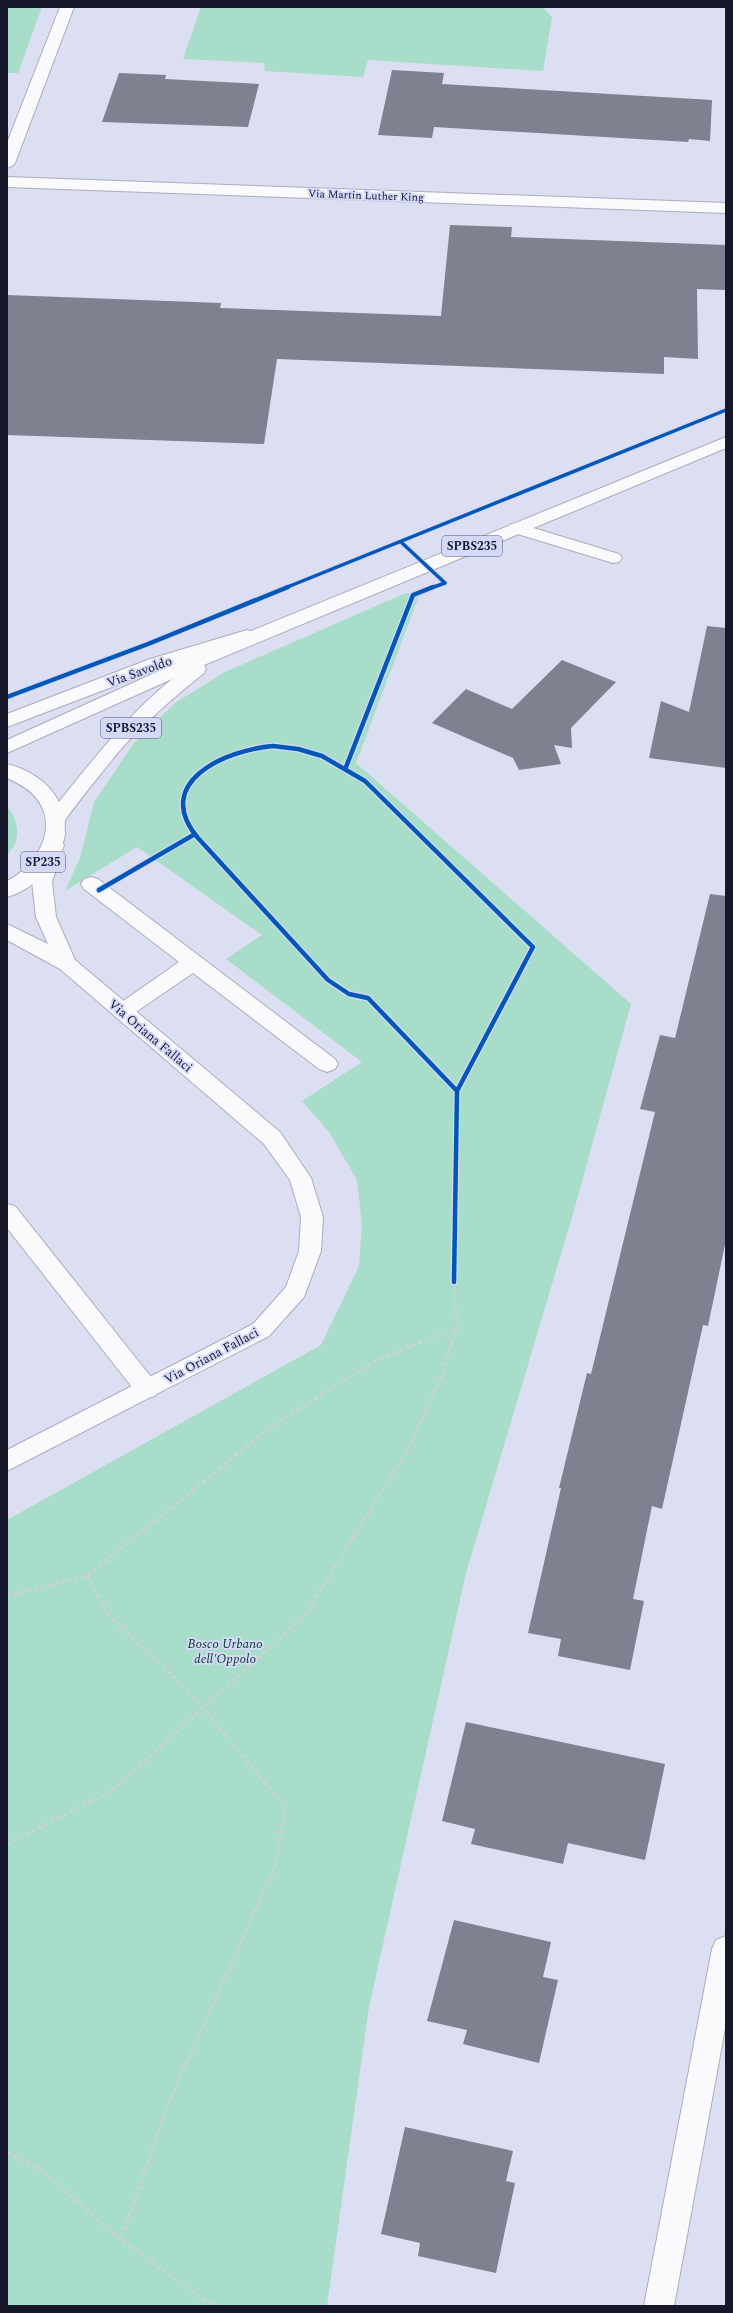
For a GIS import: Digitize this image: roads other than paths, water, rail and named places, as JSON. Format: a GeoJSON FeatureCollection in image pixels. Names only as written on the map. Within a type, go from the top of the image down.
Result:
{"type":"FeatureCollection","features":[{"type":"Feature","properties":{"kind":"street"},"geometry":{"type":"LineString","coordinates":[[7,163],[67,7]]}},
{"type":"Feature","properties":{"kind":"street","name":"Via Martin Luther King"},"geometry":{"type":"LineString","coordinates":[[7,182],[726,208]]}},
{"type":"Feature","properties":{"kind":"street","name":"SPBS235"},"geometry":{"type":"LineString","coordinates":[[7,747],[219,650],[726,442]]}},
{"type":"Feature","properties":{"kind":"street"},"geometry":{"type":"LineString","coordinates":[[517,528],[613,558]]}},
{"type":"Feature","properties":{"kind":"street","name":"Via Savoldo"},"geometry":{"type":"LineString","coordinates":[[7,721],[157,663],[274,628]]}},
{"type":"Feature","properties":{"kind":"street","name":"SPBS235"},"geometry":{"type":"LineString","coordinates":[[56,819],[109,751],[156,702],[219,650]]}},
{"type":"Feature","properties":{"kind":"street","name":"SP235"},"geometry":{"type":"LineString","coordinates":[[7,770],[30,781],[47,799],[56,819],[54,845],[39,868],[7,890]]}},
{"type":"Feature","properties":{"kind":"street","name":"Via Oriana Fallaci"},"geometry":{"type":"LineString","coordinates":[[54,845],[42,882],[46,916],[67,964]]}},
{"type":"Feature","properties":{"kind":"street"},"geometry":{"type":"LineString","coordinates":[[91,884],[192,963],[327,1064]]}},
{"type":"Feature","properties":{"kind":"street","name":"Via Oriana Fallaci"},"geometry":{"type":"LineString","coordinates":[[7,931],[67,964],[272,1138],[300,1178],[312,1217],[310,1251],[296,1291],[261,1330],[7,1462]]}},
{"type":"Feature","properties":{"kind":"street"},"geometry":{"type":"LineString","coordinates":[[123,1011],[192,963]]}},
{"type":"Feature","properties":{"kind":"street"},"geometry":{"type":"LineString","coordinates":[[7,1212],[147,1389]]}},
{"type":"Feature","properties":{"kind":"street"},"geometry":{"type":"LineString","coordinates":[[660,2306],[726,1950]]}},
{"type":"Feature","properties":{"kind":"park label","name":"Bosco Urbano dell'Oppolo"},"geometry":{"type":"Point","coordinates":[225,1650]}}]}
